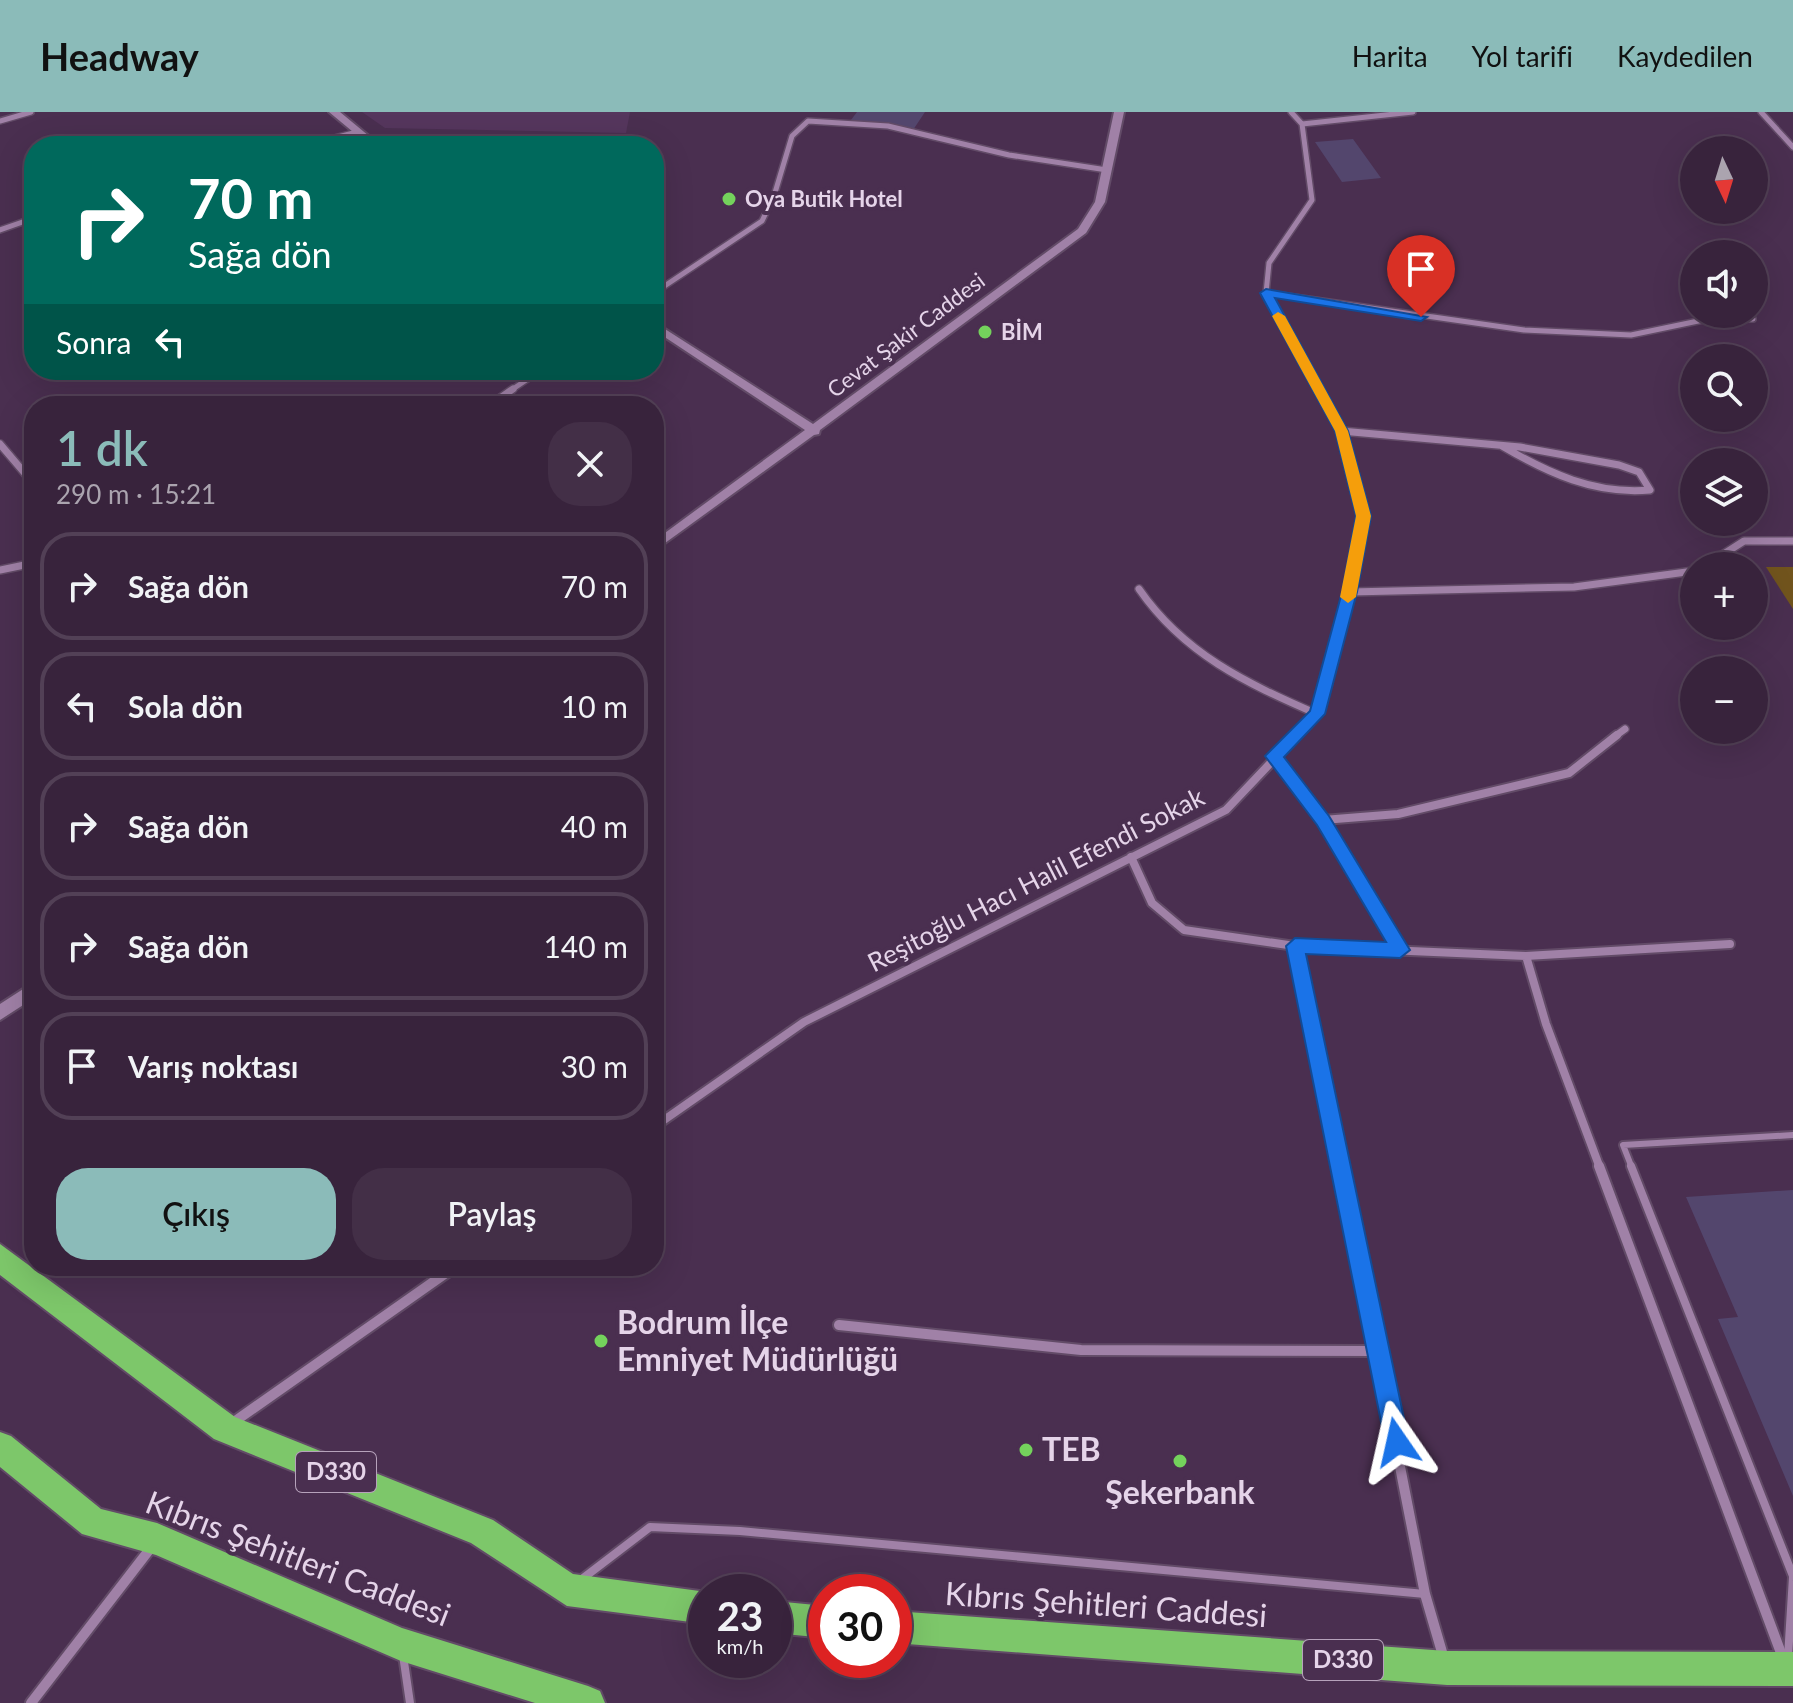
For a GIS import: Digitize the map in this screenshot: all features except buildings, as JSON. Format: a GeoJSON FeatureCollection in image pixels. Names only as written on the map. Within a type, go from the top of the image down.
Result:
{"type":"FeatureCollection","features":[{"type":"Feature","properties":{"kind":"highway","name":"D330"},"geometry":{"type":"LineString","coordinates":[[0,1258],[225,1428],[482,1531],[567,1590],[688,1606]]}},
{"type":"Feature","properties":{"kind":"highway","name":"Kıbrıs Şehitleri Caddesi"},"geometry":{"type":"LineString","coordinates":[[0,1447],[93,1523],[157,1539],[401,1644],[588,1703]]}},
{"type":"Feature","properties":{"kind":"highway","name":"Kıbrıs Şehitleri Caddesi"},"geometry":{"type":"LineString","coordinates":[[912,1628],[1447,1668],[1790,1669]]}},
{"type":"Feature","properties":{"kind":"main road"},"geometry":{"type":"LineString","coordinates":[[334,112],[362,136]]}},
{"type":"Feature","properties":{"kind":"main road","name":"Cevat Şakir Caddesi"},"geometry":{"type":"LineString","coordinates":[[664,540],[1082,231],[1100,202],[1119,112]]}},
{"type":"Feature","properties":{"kind":"main road"},"geometry":{"type":"LineString","coordinates":[[664,332],[815,431]]}},
{"type":"Feature","properties":{"kind":"main road"},"geometry":{"type":"LineString","coordinates":[[0,1013],[24,996]]}},
{"type":"Feature","properties":{"kind":"street"},"geometry":{"type":"LineString","coordinates":[[0,121],[31,112]]}},
{"type":"Feature","properties":{"kind":"street"},"geometry":{"type":"LineString","coordinates":[[1139,589],[1154,615],[1223,673],[1317,714],[1350,592],[1364,516],[1341,431],[1266,293],[1269,263],[1312,200],[1302,124],[1291,112]]}},
{"type":"Feature","properties":{"kind":"street"},"geometry":{"type":"LineString","coordinates":[[1302,124],[1413,112]]}},
{"type":"Feature","properties":{"kind":"street"},"geometry":{"type":"LineString","coordinates":[[1761,112],[1793,147]]}},
{"type":"Feature","properties":{"kind":"street"},"geometry":{"type":"LineString","coordinates":[[664,286],[762,221],[774,196],[792,136],[808,121],[888,126],[1009,155],[1107,170]]}},
{"type":"Feature","properties":{"kind":"street"},"geometry":{"type":"LineString","coordinates":[[342,136],[357,132]]}},
{"type":"Feature","properties":{"kind":"street"},"geometry":{"type":"LineString","coordinates":[[0,230],[24,222]]}},
{"type":"Feature","properties":{"kind":"street"},"geometry":{"type":"LineString","coordinates":[[1266,293],[1395,314],[1524,330],[1631,335],[1680,325]]}},
{"type":"Feature","properties":{"kind":"street"},"geometry":{"type":"LineString","coordinates":[[503,396],[527,380]]}},
{"type":"Feature","properties":{"kind":"street"},"geometry":{"type":"LineString","coordinates":[[1341,431],[1502,446],[1619,465],[1639,472],[1650,490],[1626,491],[1568,479],[1502,446]]}},
{"type":"Feature","properties":{"kind":"street"},"geometry":{"type":"LineString","coordinates":[[0,444],[24,472]]}},
{"type":"Feature","properties":{"kind":"street"},"geometry":{"type":"LineString","coordinates":[[1727,552],[1744,541],[1793,541]]}},
{"type":"Feature","properties":{"kind":"street"},"geometry":{"type":"LineString","coordinates":[[0,570],[24,565]]}},
{"type":"Feature","properties":{"kind":"street"},"geometry":{"type":"LineString","coordinates":[[1350,592],[1574,587],[1680,573]]}},
{"type":"Feature","properties":{"kind":"street","name":"Reşitoğlu Hacı Halil Efendi Sokak"},"geometry":{"type":"LineString","coordinates":[[664,1120],[804,1022],[1226,810],[1317,714]]}},
{"type":"Feature","properties":{"kind":"street"},"geometry":{"type":"LineString","coordinates":[[1323,820],[1398,814],[1569,773],[1625,729]]}},
{"type":"Feature","properties":{"kind":"street"},"geometry":{"type":"LineString","coordinates":[[1274,756],[1323,820],[1400,950]]}},
{"type":"Feature","properties":{"kind":"street"},"geometry":{"type":"LineString","coordinates":[[1131,857],[1152,903],[1184,930],[1295,946],[1526,956],[1730,944]]}},
{"type":"Feature","properties":{"kind":"street"},"geometry":{"type":"LineString","coordinates":[[1295,946],[1380,1351],[1425,1594],[1447,1668]]}},
{"type":"Feature","properties":{"kind":"street"},"geometry":{"type":"LineString","coordinates":[[1526,956],[1546,1024],[1790,1669]]}},
{"type":"Feature","properties":{"kind":"street"},"geometry":{"type":"LineString","coordinates":[[225,1428],[442,1276]]}},
{"type":"Feature","properties":{"kind":"street"},"geometry":{"type":"LineString","coordinates":[[839,1325],[1081,1350],[1380,1351]]}},
{"type":"Feature","properties":{"kind":"street"},"geometry":{"type":"LineString","coordinates":[[31,1703],[157,1539]]}},
{"type":"Feature","properties":{"kind":"lane"},"geometry":{"type":"LineString","coordinates":[[1790,1669],[1793,1576],[1623,1145],[1793,1135]]}},
{"type":"Feature","properties":{"kind":"lane"},"geometry":{"type":"LineString","coordinates":[[567,1590],[650,1527],[740,1531],[1425,1594]]}},
{"type":"Feature","properties":{"kind":"lane"},"geometry":{"type":"LineString","coordinates":[[401,1644],[410,1703]]}},
{"type":"Feature","properties":{"kind":"shaded area"},"geometry":{"type":"Polygon","coordinates":[[[362,112],[630,112],[626,133],[385,128],[362,112]]]}},
{"type":"Feature","properties":{"kind":"shaded area"},"geometry":{"type":"Polygon","coordinates":[[[1768,567],[1793,567],[1793,609],[1768,570],[1768,567]]]}},
{"type":"Feature","properties":{"kind":"slow traffic"},"geometry":{"type":"LineString","coordinates":[[1278,316],[1341,431],[1364,516],[1348,597]]}},
{"type":"Feature","properties":{"kind":"place","name":"Oya Butik Hotel"},"geometry":{"type":"Point","coordinates":[729,199]}},
{"type":"Feature","properties":{"kind":"place","name":"BİM"},"geometry":{"type":"Point","coordinates":[985,332]}},
{"type":"Feature","properties":{"kind":"place","name":"Bodrum İlçe Emniyet Müdürlüğü"},"geometry":{"type":"Point","coordinates":[601,1341]}},
{"type":"Feature","properties":{"kind":"place","name":"TEB"},"geometry":{"type":"Point","coordinates":[1026,1450]}},
{"type":"Feature","properties":{"kind":"place","name":"Şekerbank"},"geometry":{"type":"Point","coordinates":[1180,1461]}},
{"type":"Feature","properties":{"kind":"route"},"geometry":{"type":"LineString","coordinates":[[1397,1442],[1295,946],[1400,950],[1323,820],[1274,756],[1317,714],[1350,592],[1364,516],[1341,431],[1266,293],[1421,317]]}}]}
